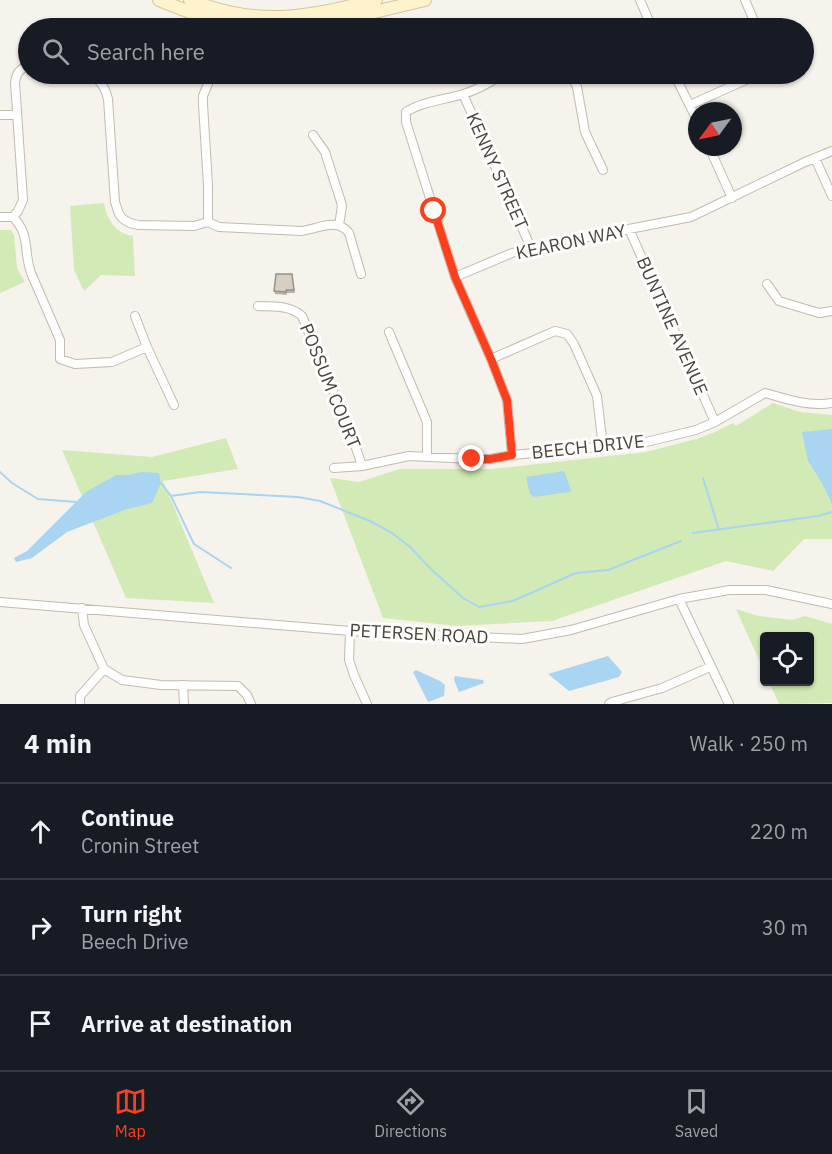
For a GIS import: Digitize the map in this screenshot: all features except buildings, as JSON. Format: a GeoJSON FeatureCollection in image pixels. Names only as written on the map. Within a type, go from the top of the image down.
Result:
{"type":"FeatureCollection","features":[{"type":"Feature","properties":{"kind":"main road"},"geometry":{"type":"LineString","coordinates":[[159,0],[208,18]]}},
{"type":"Feature","properties":{"kind":"main road"},"geometry":{"type":"LineString","coordinates":[[190,0],[213,8],[225,18]]}},
{"type":"Feature","properties":{"kind":"main road"},"geometry":{"type":"LineString","coordinates":[[256,18],[291,17],[331,11],[376,0]]}},
{"type":"Feature","properties":{"kind":"main road"},"geometry":{"type":"LineString","coordinates":[[349,18],[425,0]]}},
{"type":"Feature","properties":{"kind":"street"},"geometry":{"type":"LineString","coordinates":[[640,0],[648,18]]}},
{"type":"Feature","properties":{"kind":"street"},"geometry":{"type":"LineString","coordinates":[[745,0],[753,18]]}},
{"type":"Feature","properties":{"kind":"street"},"geometry":{"type":"LineString","coordinates":[[13,217],[23,200],[16,115],[15,78],[18,73]]}},
{"type":"Feature","properties":{"kind":"street"},"geometry":{"type":"LineString","coordinates":[[102,84],[108,99],[115,202],[123,219],[130,223],[148,225],[194,226],[208,222],[219,227],[301,231],[339,225],[349,233],[361,274]]}},
{"type":"Feature","properties":{"kind":"street"},"geometry":{"type":"LineString","coordinates":[[208,84],[202,104],[208,186],[208,222]]}},
{"type":"Feature","properties":{"kind":"street"},"geometry":{"type":"LineString","coordinates":[[485,84],[463,94],[415,106],[406,112],[406,122],[455,277],[507,400],[512,455]]}},
{"type":"Feature","properties":{"kind":"street"},"geometry":{"type":"LineString","coordinates":[[576,84],[585,132],[603,170]]}},
{"type":"Feature","properties":{"kind":"street"},"geometry":{"type":"LineString","coordinates":[[679,84],[688,102]]}},
{"type":"Feature","properties":{"kind":"street"},"geometry":{"type":"LineString","coordinates":[[697,102],[737,84]]}},
{"type":"Feature","properties":{"kind":"street","name":"KENNY STREET"},"geometry":{"type":"LineString","coordinates":[[463,94],[531,248]]}},
{"type":"Feature","properties":{"kind":"street"},"geometry":{"type":"LineString","coordinates":[[0,115],[16,115]]}},
{"type":"Feature","properties":{"kind":"street"},"geometry":{"type":"LineString","coordinates":[[313,135],[325,152],[341,202],[339,225]]}},
{"type":"Feature","properties":{"kind":"street","name":"KEARON WAY"},"geometry":{"type":"LineString","coordinates":[[455,277],[531,248],[691,217],[832,151]]}},
{"type":"Feature","properties":{"kind":"street"},"geometry":{"type":"LineString","coordinates":[[713,156],[732,198]]}},
{"type":"Feature","properties":{"kind":"street"},"geometry":{"type":"LineString","coordinates":[[815,158],[832,196]]}},
{"type":"Feature","properties":{"kind":"street"},"geometry":{"type":"LineString","coordinates":[[0,217],[13,217]]}},
{"type":"Feature","properties":{"kind":"street"},"geometry":{"type":"LineString","coordinates":[[13,217],[24,231],[28,264],[60,340],[60,359],[75,364],[112,362],[147,347]]}},
{"type":"Feature","properties":{"kind":"street","name":"BUNTINE AVENUE"},"geometry":{"type":"LineString","coordinates":[[629,230],[715,422]]}},
{"type":"Feature","properties":{"kind":"street"},"geometry":{"type":"LineString","coordinates":[[767,284],[779,301],[819,313],[832,312]]}},
{"type":"Feature","properties":{"kind":"street","name":"POSSUM COURT"},"geometry":{"type":"LineString","coordinates":[[258,306],[286,307],[302,316],[362,466]]}},
{"type":"Feature","properties":{"kind":"street"},"geometry":{"type":"LineString","coordinates":[[135,316],[174,405]]}},
{"type":"Feature","properties":{"kind":"street"},"geometry":{"type":"LineString","coordinates":[[491,359],[555,331],[567,334],[574,344],[597,396],[603,447]]}},
{"type":"Feature","properties":{"kind":"street"},"geometry":{"type":"LineString","coordinates":[[389,332],[427,422],[427,457]]}},
{"type":"Feature","properties":{"kind":"street","name":"BEECH DRIVE"},"geometry":{"type":"LineString","coordinates":[[334,468],[362,466],[409,456],[481,459],[642,443],[696,430],[715,422],[765,393],[797,402],[823,405],[832,403]]}},
{"type":"Feature","properties":{"kind":"street","name":"PETERSEN ROAD"},"geometry":{"type":"LineString","coordinates":[[0,602],[350,631],[522,639],[571,630],[679,598],[729,590],[766,591],[832,604]]}},
{"type":"Feature","properties":{"kind":"street"},"geometry":{"type":"LineString","coordinates":[[679,598],[729,704]]}},
{"type":"Feature","properties":{"kind":"street"},"geometry":{"type":"LineString","coordinates":[[82,609],[83,623],[104,669],[122,680],[160,685],[238,686],[247,695],[251,704]]}},
{"type":"Feature","properties":{"kind":"street"},"geometry":{"type":"LineString","coordinates":[[350,631],[349,660],[367,704]]}},
{"type":"Feature","properties":{"kind":"street"},"geometry":{"type":"LineString","coordinates":[[609,704],[662,688],[710,667]]}},
{"type":"Feature","properties":{"kind":"street"},"geometry":{"type":"LineString","coordinates":[[80,704],[80,696],[104,669]]}},
{"type":"Feature","properties":{"kind":"street"},"geometry":{"type":"LineString","coordinates":[[183,685],[184,704]]}},
{"type":"Feature","properties":{"kind":"green space"},"geometry":{"type":"Polygon","coordinates":[[[104,203],[113,225],[121,232],[133,236],[135,276],[101,275],[84,291],[74,270],[70,206],[104,203]]]}},
{"type":"Feature","properties":{"kind":"green space"},"geometry":{"type":"Polygon","coordinates":[[[0,230],[11,230],[14,235],[17,268],[25,282],[0,293],[0,230]]]}},
{"type":"Feature","properties":{"kind":"green space"},"geometry":{"type":"Polygon","coordinates":[[[773,403],[800,412],[832,415],[832,539],[804,539],[773,571],[726,561],[552,621],[457,626],[383,618],[330,478],[359,482],[400,469],[492,469],[646,452],[696,439],[733,423],[736,426],[773,403]]]}},
{"type":"Feature","properties":{"kind":"green space"},"geometry":{"type":"Polygon","coordinates":[[[226,438],[238,469],[163,481],[214,603],[126,598],[62,450],[152,457],[226,438]]]}},
{"type":"Feature","properties":{"kind":"green space"},"geometry":{"type":"Polygon","coordinates":[[[736,609],[759,616],[792,620],[805,616],[832,624],[832,703],[779,704],[771,686],[814,686],[814,632],[760,632],[760,662],[736,609]]]}},
{"type":"Feature","properties":{"kind":"water"},"geometry":{"type":"Polygon","coordinates":[[[832,429],[832,504],[808,461],[802,432],[832,429]]]}},
{"type":"Feature","properties":{"kind":"water"},"geometry":{"type":"Polygon","coordinates":[[[564,471],[571,490],[569,492],[534,497],[530,494],[526,477],[564,471]]]}},
{"type":"Feature","properties":{"kind":"water"},"geometry":{"type":"Polygon","coordinates":[[[159,473],[161,483],[152,503],[127,509],[67,532],[32,558],[16,562],[14,558],[27,551],[86,492],[116,475],[159,473]]]}},
{"type":"Feature","properties":{"kind":"water"},"geometry":{"type":"Polygon","coordinates":[[[608,656],[622,672],[619,677],[569,691],[548,674],[608,656]]]}},
{"type":"Feature","properties":{"kind":"water"},"geometry":{"type":"Polygon","coordinates":[[[416,670],[445,685],[444,696],[428,702],[413,672],[416,670]]]}},
{"type":"Feature","properties":{"kind":"water"},"geometry":{"type":"Polygon","coordinates":[[[455,676],[483,680],[484,683],[459,692],[454,680],[455,676]]]}},
{"type":"Feature","properties":{"kind":"waterway"},"geometry":{"type":"LineString","coordinates":[[0,472],[12,483],[38,499],[76,502]]}},
{"type":"Feature","properties":{"kind":"waterway"},"geometry":{"type":"LineString","coordinates":[[703,478],[719,530]]}},
{"type":"Feature","properties":{"kind":"waterway"},"geometry":{"type":"LineString","coordinates":[[161,483],[171,496],[200,492],[298,497],[320,501],[370,521],[392,533],[410,547],[463,598],[479,607],[513,601],[576,573],[608,570],[681,541]]}},
{"type":"Feature","properties":{"kind":"waterway"},"geometry":{"type":"LineString","coordinates":[[171,496],[194,544],[231,568]]}},
{"type":"Feature","properties":{"kind":"waterway"},"geometry":{"type":"LineString","coordinates":[[693,533],[818,516],[832,512]]}},
{"type":"Feature","properties":{"kind":"route"},"geometry":{"type":"LineString","coordinates":[[434,211],[455,277],[507,400],[512,455],[472,459]]}}]}
